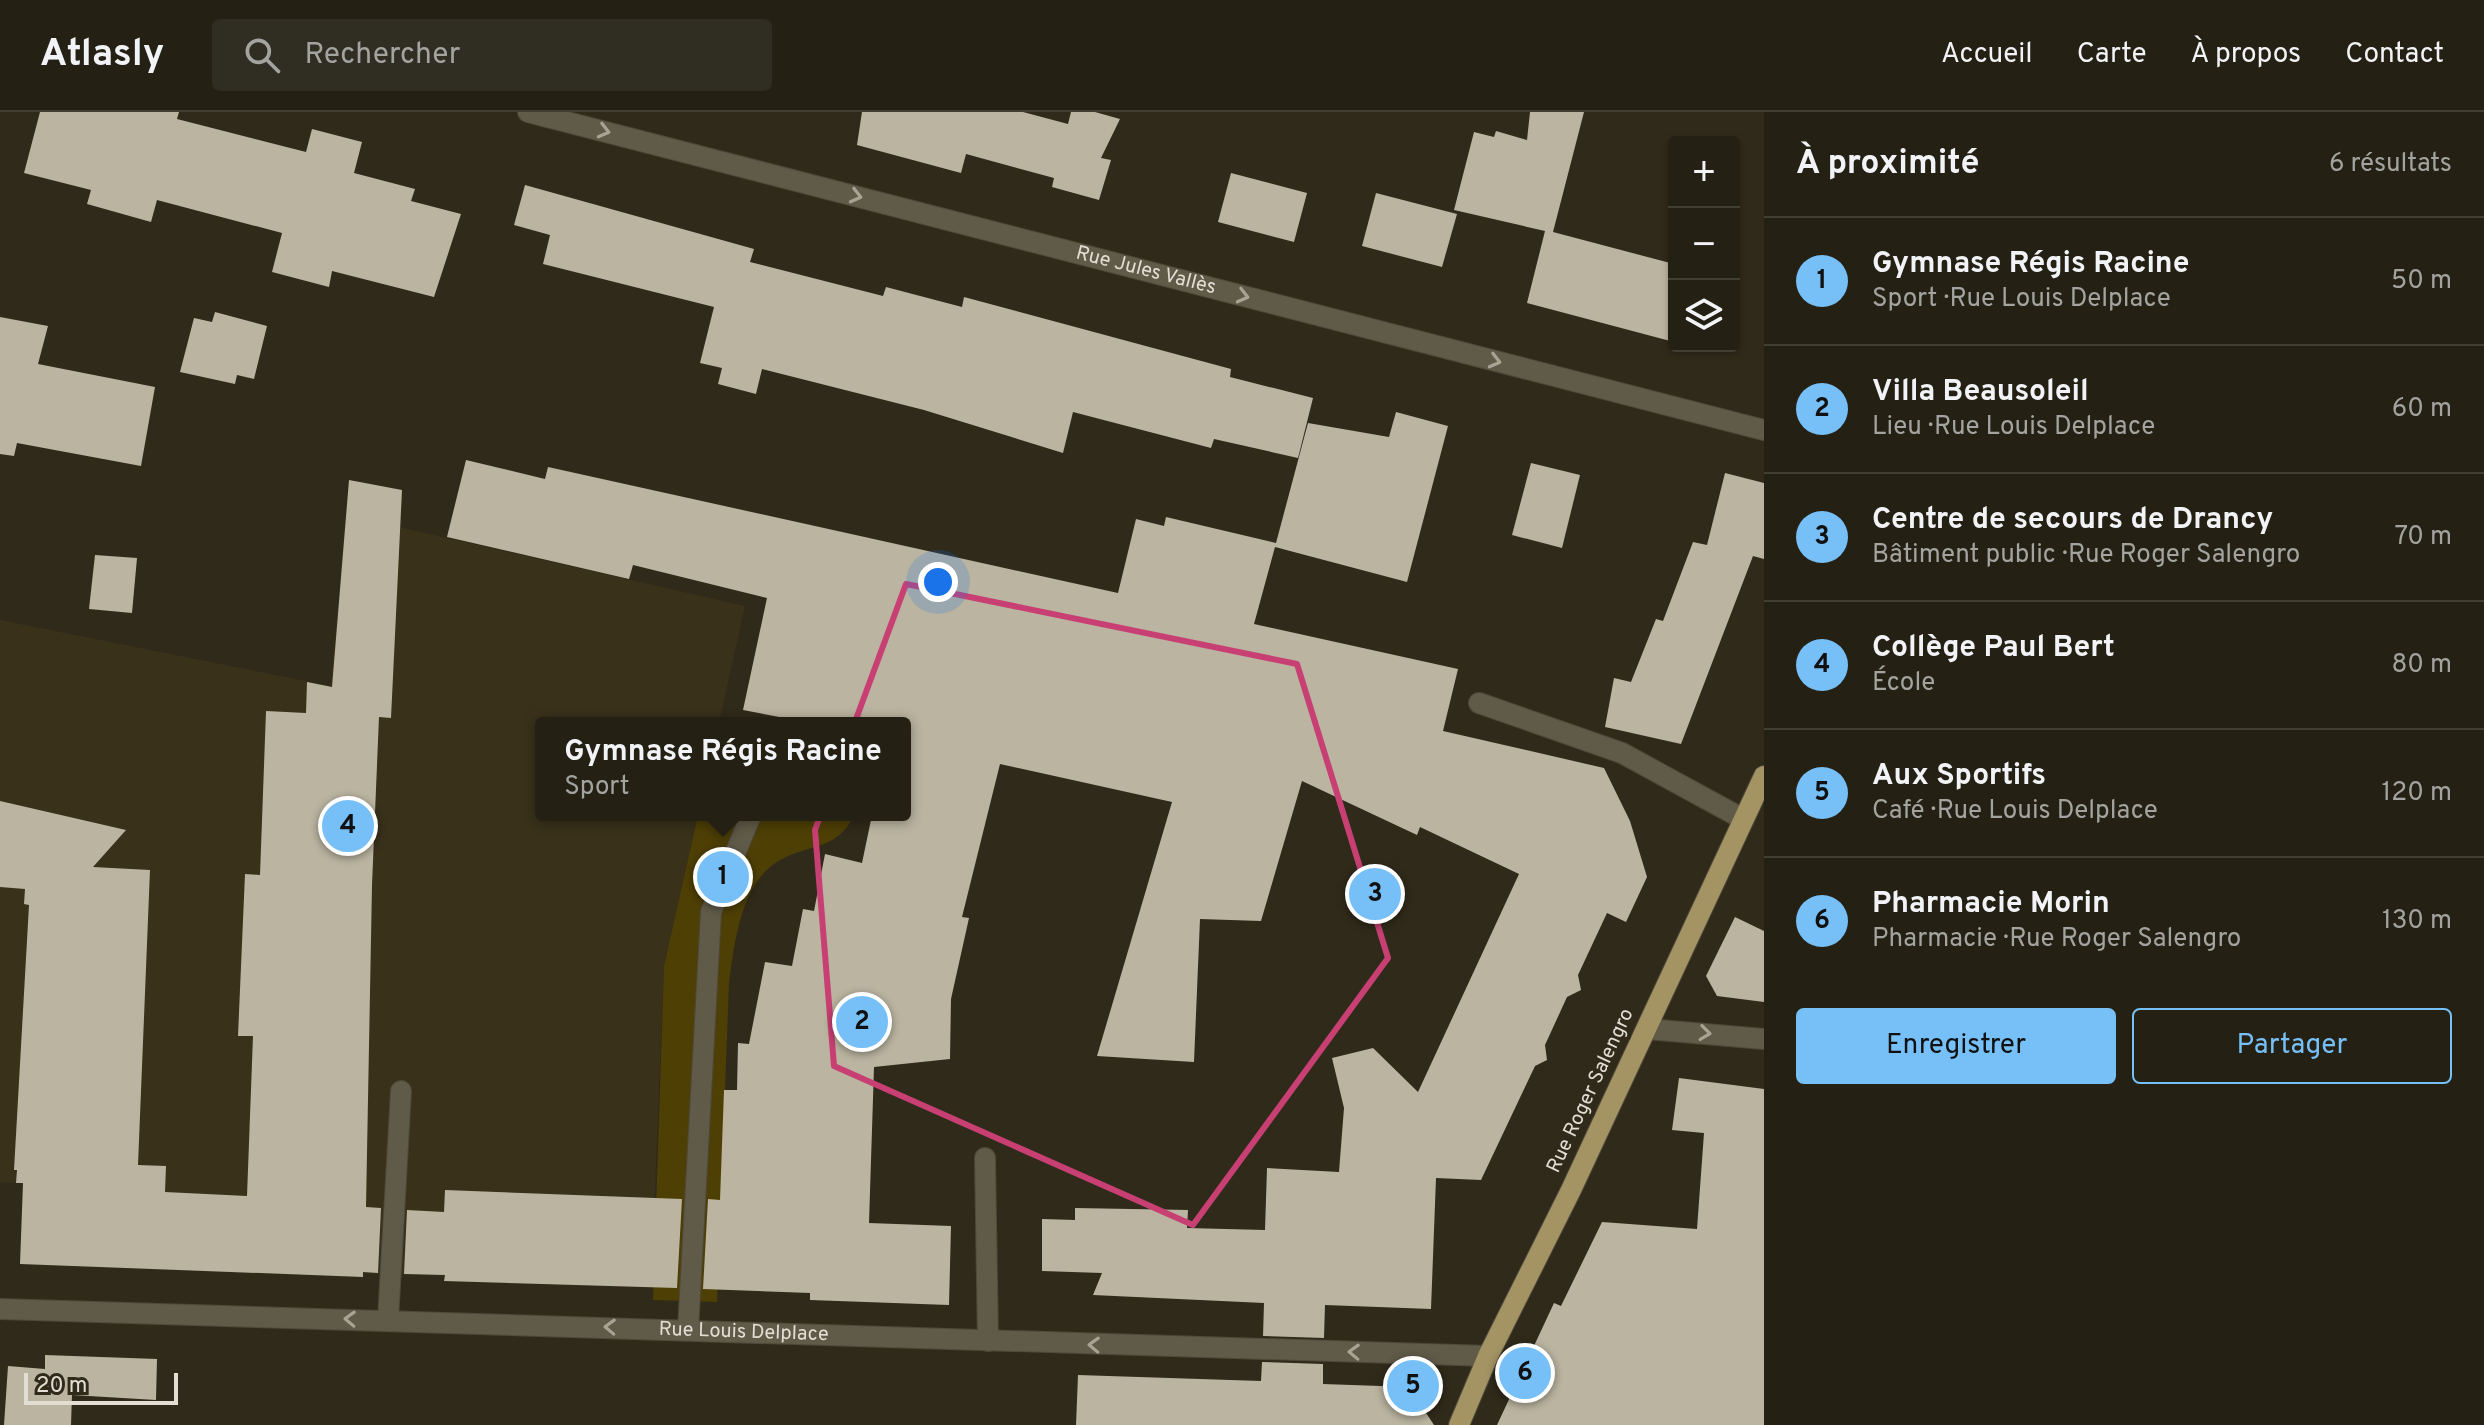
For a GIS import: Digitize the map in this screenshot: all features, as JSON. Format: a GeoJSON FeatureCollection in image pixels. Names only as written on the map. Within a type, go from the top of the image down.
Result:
{"type":"FeatureCollection","features":[{"type":"Feature","properties":{"kind":"main road","name":"Rue Roger Salengro"},"geometry":{"type":"LineString","coordinates":[[1459,1425],[1488,1356],[1647,1029],[1764,776]]}},
{"type":"Feature","properties":{"kind":"street","name":"Rue Jules Vallès"},"geometry":{"type":"LineString","coordinates":[[528,112],[1764,430]]}},
{"type":"Feature","properties":{"kind":"street"},"geometry":{"type":"LineString","coordinates":[[1479,703],[1622,753],[1743,819]]}},
{"type":"Feature","properties":{"kind":"street"},"geometry":{"type":"LineString","coordinates":[[688,1330],[711,912],[749,821]]}},
{"type":"Feature","properties":{"kind":"street"},"geometry":{"type":"LineString","coordinates":[[1647,1029],[1764,1039]]}},
{"type":"Feature","properties":{"kind":"street"},"geometry":{"type":"LineString","coordinates":[[388,1320],[401,1091]]}},
{"type":"Feature","properties":{"kind":"street"},"geometry":{"type":"LineString","coordinates":[[985,1158],[988,1341]]}},
{"type":"Feature","properties":{"kind":"street","name":"Rue Louis Delplace"},"geometry":{"type":"LineString","coordinates":[[0,1309],[1488,1356]]}},
{"type":"Feature","properties":{"kind":"highlighted area"},"geometry":{"type":"Polygon","coordinates":[[[906,584],[1297,664],[1388,958],[1193,1225],[834,1066],[815,830],[906,584]]]}},
{"type":"Feature","properties":{"kind":"shaded area"},"geometry":{"type":"Polygon","coordinates":[[[346,515],[745,606],[720,717],[535,717],[535,821],[697,821],[664,966],[651,1287],[412,1274],[244,1272],[125,1189],[0,1182],[0,620],[331,686],[346,515]]]}},
{"type":"Feature","properties":{"kind":"shaded area"},"geometry":{"type":"Polygon","coordinates":[[[697,821],[850,821],[829,842],[785,857],[774,864],[753,888],[741,919],[729,983],[717,1302],[653,1300],[664,966],[697,821]]]}},
{"type":"Feature","properties":{"kind":"building"},"geometry":{"type":"Polygon","coordinates":[[[40,112],[179,112],[177,119],[306,152],[312,129],[362,142],[354,173],[415,189],[411,201],[461,214],[434,297],[332,271],[329,287],[272,272],[282,233],[157,200],[151,222],[87,204],[91,190],[24,173],[40,112]]]}},
{"type":"Feature","properties":{"kind":"building"},"geometry":{"type":"Polygon","coordinates":[[[862,112],[1023,112],[1068,124],[1071,112],[1095,112],[1120,119],[1101,158],[1111,160],[1099,200],[1052,187],[1054,178],[966,154],[961,173],[857,145],[862,112]]]}},
{"type":"Feature","properties":{"kind":"building"},"geometry":{"type":"Polygon","coordinates":[[[1530,112],[1584,112],[1553,232],[1668,262],[1668,340],[1527,303],[1545,231],[1454,210],[1474,132],[1494,137],[1496,131],[1527,140],[1530,112]]]}},
{"type":"Feature","properties":{"kind":"building"},"geometry":{"type":"Polygon","coordinates":[[[1231,173],[1307,193],[1294,242],[1218,222],[1231,173]]]}},
{"type":"Feature","properties":{"kind":"building"},"geometry":{"type":"Polygon","coordinates":[[[525,185],[754,249],[750,262],[883,296],[886,287],[962,307],[964,297],[1231,369],[1230,377],[1313,398],[1298,458],[1214,439],[1211,448],[1073,412],[1063,453],[924,410],[762,369],[756,394],[718,384],[722,368],[700,363],[714,307],[543,264],[550,235],[514,225],[525,185]]]}},
{"type":"Feature","properties":{"kind":"building"},"geometry":{"type":"Polygon","coordinates":[[[1376,193],[1457,214],[1442,267],[1362,246],[1376,193]]]}},
{"type":"Feature","properties":{"kind":"building"},"geometry":{"type":"Polygon","coordinates":[[[215,312],[267,326],[254,379],[237,375],[235,384],[180,372],[194,318],[212,322],[215,312]]]}},
{"type":"Feature","properties":{"kind":"building"},"geometry":{"type":"Polygon","coordinates":[[[0,317],[48,326],[38,364],[155,387],[141,466],[17,443],[14,456],[0,454],[0,317]]]}},
{"type":"Feature","properties":{"kind":"building"},"geometry":{"type":"Polygon","coordinates":[[[1396,412],[1448,426],[1407,582],[1275,547],[1254,624],[1458,669],[1443,731],[1604,768],[1630,821],[1647,877],[1626,922],[1607,913],[1578,975],[1581,990],[1567,997],[1545,1045],[1547,1060],[1535,1066],[1481,1180],[1436,1178],[1431,1309],[1325,1305],[1324,1338],[1263,1336],[1264,1303],[1093,1295],[1102,1273],[1042,1271],[1042,1219],[1075,1220],[1075,1208],[1188,1210],[1187,1228],[1265,1230],[1267,1168],[1339,1172],[1344,1108],[1332,1058],[1373,1048],[1418,1092],[1519,874],[1420,827],[1417,835],[1302,781],[1261,921],[1200,919],[1194,1062],[1097,1056],[1172,802],[1000,764],[962,917],[969,918],[951,999],[950,1059],[874,1067],[869,1223],[951,1226],[949,1305],[810,1300],[810,1293],[703,1289],[708,1199],[720,1200],[724,1090],[737,1090],[738,1043],[749,1044],[765,962],[792,966],[803,909],[814,911],[825,854],[862,863],[871,821],[911,821],[911,717],[780,717],[743,710],[767,598],[633,565],[629,579],[447,537],[466,460],[545,479],[548,467],[1118,593],[1136,519],[1164,526],[1166,517],[1276,543],[1308,423],[1389,437],[1396,412]]]}},
{"type":"Feature","properties":{"kind":"building"},"geometry":{"type":"Polygon","coordinates":[[[1531,463],[1580,475],[1562,548],[1512,535],[1531,463]]]}},
{"type":"Feature","properties":{"kind":"building"},"geometry":{"type":"Polygon","coordinates":[[[1725,473],[1764,483],[1764,559],[1753,556],[1681,744],[1605,727],[1614,678],[1631,682],[1656,619],[1663,621],[1693,542],[1707,545],[1725,473]]]}},
{"type":"Feature","properties":{"kind":"building"},"geometry":{"type":"Polygon","coordinates":[[[349,480],[402,490],[391,718],[379,717],[372,885],[366,1207],[381,1208],[378,1273],[363,1272],[363,1277],[20,1264],[23,1183],[16,1183],[17,1170],[14,1170],[29,905],[24,904],[25,889],[0,887],[0,801],[126,830],[93,867],[150,870],[138,1165],[166,1166],[165,1192],[247,1196],[253,1036],[238,1036],[245,874],[260,875],[266,711],[306,713],[307,682],[332,687],[349,480]]]}},
{"type":"Feature","properties":{"kind":"building"},"geometry":{"type":"Polygon","coordinates":[[[95,555],[137,558],[132,613],[89,609],[95,555]]]}},
{"type":"Feature","properties":{"kind":"building"},"geometry":{"type":"Polygon","coordinates":[[[1735,917],[1764,931],[1764,1002],[1717,996],[1706,976],[1735,917]]]}},
{"type":"Feature","properties":{"kind":"building"},"geometry":{"type":"Polygon","coordinates":[[[1679,1078],[1764,1089],[1764,1425],[1497,1425],[1554,1303],[1561,1306],[1602,1222],[1697,1229],[1704,1133],[1672,1130],[1679,1078]]]}},
{"type":"Feature","properties":{"kind":"building"},"geometry":{"type":"Polygon","coordinates":[[[445,1190],[682,1199],[677,1288],[444,1281],[445,1275],[404,1274],[407,1210],[444,1212],[445,1190]]]}},
{"type":"Feature","properties":{"kind":"building"},"geometry":{"type":"Polygon","coordinates":[[[45,1355],[157,1359],[156,1400],[72,1395],[71,1425],[4,1425],[8,1366],[45,1369],[45,1355]]]}},
{"type":"Feature","properties":{"kind":"building"},"geometry":{"type":"Polygon","coordinates":[[[1262,1362],[1323,1364],[1323,1384],[1409,1387],[1434,1425],[1076,1425],[1078,1375],[1261,1381],[1262,1362]]]}},
{"type":"Feature","properties":{"kind":"place","name":"Collège Paul Bert"},"geometry":{"type":"Point","coordinates":[348,826]}},
{"type":"Feature","properties":{"kind":"place","name":"Gymnase Régis Racine"},"geometry":{"type":"Point","coordinates":[723,877]}},
{"type":"Feature","properties":{"kind":"place","name":"Centre de secours de Drancy"},"geometry":{"type":"Point","coordinates":[1375,894]}},
{"type":"Feature","properties":{"kind":"place","name":"Villa Beausoleil"},"geometry":{"type":"Point","coordinates":[862,1022]}},
{"type":"Feature","properties":{"kind":"place","name":"Pharmacie Morin"},"geometry":{"type":"Point","coordinates":[1525,1373]}},
{"type":"Feature","properties":{"kind":"place","name":"Aux Sportifs"},"geometry":{"type":"Point","coordinates":[1413,1386]}}]}
